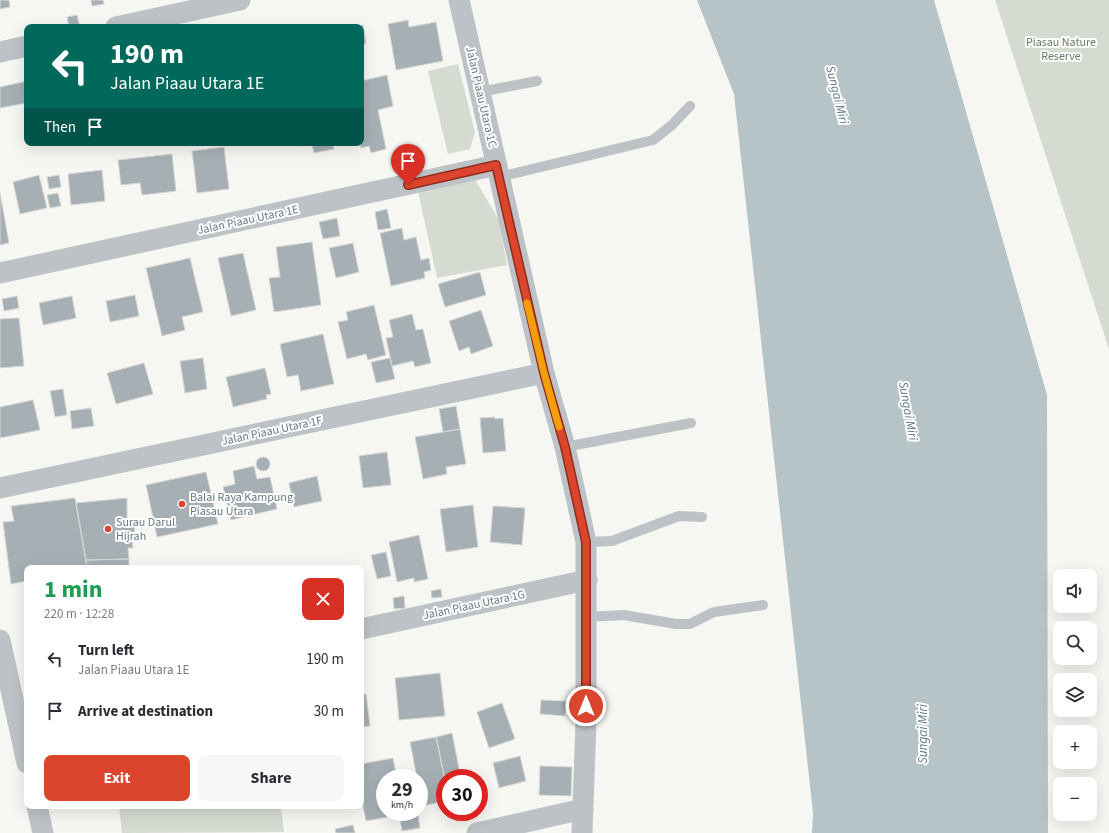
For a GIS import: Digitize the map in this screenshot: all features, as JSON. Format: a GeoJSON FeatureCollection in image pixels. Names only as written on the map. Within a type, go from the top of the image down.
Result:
{"type":"FeatureCollection","features":[{"type":"Feature","properties":{"kind":"street"},"geometry":{"type":"LineString","coordinates":[[130,24],[240,0]]}},
{"type":"Feature","properties":{"kind":"street","name":"Jalan Piaau Utara 1C"},"geometry":{"type":"LineString","coordinates":[[459,0],[544,373],[565,447],[586,542],[586,721],[582,833]]}},
{"type":"Feature","properties":{"kind":"street"},"geometry":{"type":"LineString","coordinates":[[0,52],[24,47]]}},
{"type":"Feature","properties":{"kind":"street","name":"Jalan Piaau Utara 1E"},"geometry":{"type":"LineString","coordinates":[[0,274],[498,171]]}},
{"type":"Feature","properties":{"kind":"street","name":"Jalan Piaau Utara 1F"},"geometry":{"type":"LineString","coordinates":[[0,488],[544,373]]}},
{"type":"Feature","properties":{"kind":"street","name":"Jalan Piaau Utara 1G"},"geometry":{"type":"LineString","coordinates":[[364,628],[587,580]]}},
{"type":"Feature","properties":{"kind":"street"},"geometry":{"type":"LineString","coordinates":[[0,640],[24,749]]}},
{"type":"Feature","properties":{"kind":"street"},"geometry":{"type":"LineString","coordinates":[[38,809],[42,833]]}},
{"type":"Feature","properties":{"kind":"street"},"geometry":{"type":"LineString","coordinates":[[477,833],[583,809]]}},
{"type":"Feature","properties":{"kind":"lane"},"geometry":{"type":"LineString","coordinates":[[480,92],[537,81]]}},
{"type":"Feature","properties":{"kind":"lane"},"geometry":{"type":"LineString","coordinates":[[498,171],[653,140],[672,125],[690,106]]}},
{"type":"Feature","properties":{"kind":"lane"},"geometry":{"type":"LineString","coordinates":[[565,447],[691,423]]}},
{"type":"Feature","properties":{"kind":"lane"},"geometry":{"type":"LineString","coordinates":[[586,542],[612,541],[679,516],[702,517]]}},
{"type":"Feature","properties":{"kind":"lane"},"geometry":{"type":"LineString","coordinates":[[586,617],[624,615],[676,624],[690,624],[714,612],[763,605]]}},
{"type":"Feature","properties":{"kind":"green space","name":"Piasau Nature Reserve"},"geometry":{"type":"Polygon","coordinates":[[[995,0],[1109,0],[1109,349],[995,0]]]}},
{"type":"Feature","properties":{"kind":"green space"},"geometry":{"type":"Polygon","coordinates":[[[458,64],[475,132],[470,149],[448,154],[428,71],[458,64]]]}},
{"type":"Feature","properties":{"kind":"green space"},"geometry":{"type":"Polygon","coordinates":[[[473,176],[499,220],[507,265],[437,278],[417,187],[473,176]]]}},
{"type":"Feature","properties":{"kind":"green space"},"geometry":{"type":"Polygon","coordinates":[[[119,809],[281,809],[284,832],[122,833],[119,809]]]}},
{"type":"Feature","properties":{"kind":"water","name":"Sungai Miri"},"geometry":{"type":"Polygon","coordinates":[[[697,0],[934,0],[1047,395],[1048,833],[812,833],[813,813],[734,94],[697,0]]]}},
{"type":"Feature","properties":{"kind":"building"},"geometry":{"type":"Polygon","coordinates":[[[0,0],[9,0],[10,7],[0,9],[0,0]]]}},
{"type":"Feature","properties":{"kind":"building"},"geometry":{"type":"Polygon","coordinates":[[[91,0],[103,0],[104,4],[92,6],[91,0]]]}},
{"type":"Feature","properties":{"kind":"building"},"geometry":{"type":"Polygon","coordinates":[[[77,15],[79,24],[68,24],[67,17],[77,15]]]}},
{"type":"Feature","properties":{"kind":"building"},"geometry":{"type":"Polygon","coordinates":[[[408,20],[409,27],[436,22],[443,61],[396,70],[388,24],[408,20]]]}},
{"type":"Feature","properties":{"kind":"building"},"geometry":{"type":"Polygon","coordinates":[[[364,31],[366,44],[364,44],[364,31]]]}},
{"type":"Feature","properties":{"kind":"building"},"geometry":{"type":"Polygon","coordinates":[[[387,75],[393,106],[378,110],[386,149],[371,153],[369,146],[361,148],[361,146],[364,146],[364,80],[387,75]]]}},
{"type":"Feature","properties":{"kind":"building"},"geometry":{"type":"Polygon","coordinates":[[[24,82],[24,104],[0,108],[0,87],[24,82]]]}},
{"type":"Feature","properties":{"kind":"building"},"geometry":{"type":"Polygon","coordinates":[[[312,146],[333,146],[334,149],[314,153],[312,146]]]}},
{"type":"Feature","properties":{"kind":"building"},"geometry":{"type":"Polygon","coordinates":[[[224,147],[229,189],[197,193],[192,151],[224,147]]]}},
{"type":"Feature","properties":{"kind":"building"},"geometry":{"type":"Polygon","coordinates":[[[172,154],[176,191],[142,195],[140,183],[121,185],[118,160],[172,154]]]}},
{"type":"Feature","properties":{"kind":"building"},"geometry":{"type":"Polygon","coordinates":[[[102,170],[105,201],[71,205],[68,174],[102,170]]]}},
{"type":"Feature","properties":{"kind":"building"},"geometry":{"type":"Polygon","coordinates":[[[39,175],[47,208],[20,214],[13,182],[39,175]]]}},
{"type":"Feature","properties":{"kind":"building"},"geometry":{"type":"Polygon","coordinates":[[[59,175],[61,187],[49,189],[47,177],[59,175]]]}},
{"type":"Feature","properties":{"kind":"building"},"geometry":{"type":"Polygon","coordinates":[[[0,193],[9,243],[0,245],[0,193]]]}},
{"type":"Feature","properties":{"kind":"building"},"geometry":{"type":"Polygon","coordinates":[[[58,193],[61,206],[50,208],[47,195],[58,193]]]}},
{"type":"Feature","properties":{"kind":"building"},"geometry":{"type":"Polygon","coordinates":[[[387,209],[391,228],[378,230],[375,212],[387,209]]]}},
{"type":"Feature","properties":{"kind":"building"},"geometry":{"type":"Polygon","coordinates":[[[337,218],[340,236],[323,239],[319,222],[337,218]]]}},
{"type":"Feature","properties":{"kind":"building"},"geometry":{"type":"Polygon","coordinates":[[[402,228],[404,240],[416,237],[421,260],[429,258],[431,270],[424,272],[425,278],[391,286],[380,233],[402,228]]]}},
{"type":"Feature","properties":{"kind":"building"},"geometry":{"type":"Polygon","coordinates":[[[312,242],[321,305],[274,312],[269,278],[280,277],[276,247],[312,242]]]}},
{"type":"Feature","properties":{"kind":"building"},"geometry":{"type":"Polygon","coordinates":[[[353,243],[359,272],[336,278],[329,248],[353,243]]]}},
{"type":"Feature","properties":{"kind":"building"},"geometry":{"type":"Polygon","coordinates":[[[243,253],[256,310],[231,316],[218,258],[243,253]]]}},
{"type":"Feature","properties":{"kind":"building"},"geometry":{"type":"Polygon","coordinates":[[[190,258],[203,312],[182,317],[185,330],[162,336],[146,268],[190,258]]]}},
{"type":"Feature","properties":{"kind":"building"},"geometry":{"type":"Polygon","coordinates":[[[480,272],[486,295],[445,307],[438,284],[480,272]]]}},
{"type":"Feature","properties":{"kind":"building"},"geometry":{"type":"Polygon","coordinates":[[[135,295],[139,316],[110,322],[106,301],[135,295]]]}},
{"type":"Feature","properties":{"kind":"building"},"geometry":{"type":"Polygon","coordinates":[[[17,296],[19,308],[4,311],[2,299],[17,296]]]}},
{"type":"Feature","properties":{"kind":"building"},"geometry":{"type":"Polygon","coordinates":[[[72,296],[76,318],[43,325],[39,303],[72,296]]]}},
{"type":"Feature","properties":{"kind":"building"},"geometry":{"type":"Polygon","coordinates":[[[374,305],[386,355],[368,360],[366,354],[347,359],[338,322],[348,320],[346,312],[374,305]]]}},
{"type":"Feature","properties":{"kind":"building"},"geometry":{"type":"Polygon","coordinates":[[[481,310],[493,346],[471,354],[469,347],[459,351],[449,321],[481,310]]]}},
{"type":"Feature","properties":{"kind":"building"},"geometry":{"type":"Polygon","coordinates":[[[412,314],[416,330],[423,329],[431,363],[415,367],[413,361],[392,366],[386,338],[393,337],[389,320],[412,314]]]}},
{"type":"Feature","properties":{"kind":"building"},"geometry":{"type":"Polygon","coordinates":[[[19,318],[24,366],[0,368],[0,319],[19,318]]]}},
{"type":"Feature","properties":{"kind":"building"},"geometry":{"type":"Polygon","coordinates":[[[323,334],[334,384],[301,391],[298,375],[287,377],[280,344],[323,334]]]}},
{"type":"Feature","properties":{"kind":"building"},"geometry":{"type":"Polygon","coordinates":[[[203,358],[207,389],[185,393],[180,361],[203,358]]]}},
{"type":"Feature","properties":{"kind":"building"},"geometry":{"type":"Polygon","coordinates":[[[390,358],[395,379],[376,383],[371,362],[390,358]]]}},
{"type":"Feature","properties":{"kind":"building"},"geometry":{"type":"Polygon","coordinates":[[[144,363],[153,394],[116,404],[107,373],[144,363]]]}},
{"type":"Feature","properties":{"kind":"building"},"geometry":{"type":"Polygon","coordinates":[[[265,368],[271,394],[266,395],[267,399],[233,407],[226,377],[265,368]]]}},
{"type":"Feature","properties":{"kind":"building"},"geometry":{"type":"Polygon","coordinates":[[[63,389],[67,415],[55,417],[50,391],[63,389]]]}},
{"type":"Feature","properties":{"kind":"building"},"geometry":{"type":"Polygon","coordinates":[[[33,400],[40,430],[0,438],[0,407],[33,400]]]}},
{"type":"Feature","properties":{"kind":"building"},"geometry":{"type":"Polygon","coordinates":[[[456,406],[460,429],[443,432],[439,409],[456,406]]]}},
{"type":"Feature","properties":{"kind":"building"},"geometry":{"type":"Polygon","coordinates":[[[91,408],[94,426],[72,429],[70,411],[91,408]]]}},
{"type":"Feature","properties":{"kind":"building"},"geometry":{"type":"Polygon","coordinates":[[[495,417],[495,419],[503,418],[506,451],[483,453],[480,418],[495,417]]]}},
{"type":"Feature","properties":{"kind":"building"},"geometry":{"type":"Polygon","coordinates":[[[460,429],[466,464],[446,467],[447,474],[423,479],[415,437],[460,429]]]}},
{"type":"Feature","properties":{"kind":"building"},"geometry":{"type":"Polygon","coordinates":[[[387,452],[391,485],[363,488],[359,456],[387,452]]]}},
{"type":"Feature","properties":{"kind":"building"},"geometry":{"type":"Polygon","coordinates":[[[260,457],[266,457],[270,461],[270,467],[266,471],[260,471],[256,467],[256,461],[260,457]]]}},
{"type":"Feature","properties":{"kind":"building"},"geometry":{"type":"Polygon","coordinates":[[[254,466],[257,479],[270,477],[277,509],[231,520],[223,487],[235,484],[233,471],[254,466]]]}},
{"type":"Feature","properties":{"kind":"building","name":"Balai Raya Kampung Piasau Utara"},"geometry":{"type":"Polygon","coordinates":[[[206,472],[218,524],[157,537],[146,485],[206,472]]]}},
{"type":"Feature","properties":{"kind":"building"},"geometry":{"type":"Polygon","coordinates":[[[317,476],[322,501],[294,507],[289,483],[317,476]]]}},
{"type":"Feature","properties":{"kind":"building"},"geometry":{"type":"Polygon","coordinates":[[[75,498],[86,565],[24,565],[24,582],[11,584],[3,522],[14,521],[11,506],[75,498]]]}},
{"type":"Feature","properties":{"kind":"building","name":"Surau Darul Hijrah"},"geometry":{"type":"Polygon","coordinates":[[[127,498],[127,519],[135,519],[134,540],[132,540],[133,548],[128,548],[129,559],[86,560],[76,503],[127,498]]]}},
{"type":"Feature","properties":{"kind":"building"},"geometry":{"type":"Polygon","coordinates":[[[473,505],[478,547],[446,552],[440,509],[473,505]]]}},
{"type":"Feature","properties":{"kind":"building"},"geometry":{"type":"Polygon","coordinates":[[[493,506],[525,508],[522,545],[490,542],[493,506]]]}},
{"type":"Feature","properties":{"kind":"building"},"geometry":{"type":"Polygon","coordinates":[[[419,535],[428,579],[414,582],[414,578],[397,582],[389,542],[419,535]]]}},
{"type":"Feature","properties":{"kind":"building"},"geometry":{"type":"Polygon","coordinates":[[[386,552],[391,576],[377,579],[371,555],[386,552]]]}},
{"type":"Feature","properties":{"kind":"building"},"geometry":{"type":"Polygon","coordinates":[[[129,559],[129,565],[87,565],[86,560],[129,559]]]}},
{"type":"Feature","properties":{"kind":"building"},"geometry":{"type":"Polygon","coordinates":[[[441,589],[442,597],[432,598],[431,591],[441,589]]]}},
{"type":"Feature","properties":{"kind":"building"},"geometry":{"type":"Polygon","coordinates":[[[404,596],[405,608],[394,609],[393,598],[404,596]]]}},
{"type":"Feature","properties":{"kind":"building"},"geometry":{"type":"Polygon","coordinates":[[[440,673],[445,716],[399,720],[395,678],[440,673]]]}},
{"type":"Feature","properties":{"kind":"building"},"geometry":{"type":"Polygon","coordinates":[[[364,694],[366,694],[370,726],[364,727],[364,694]]]}},
{"type":"Feature","properties":{"kind":"building"},"geometry":{"type":"Polygon","coordinates":[[[541,700],[566,701],[565,716],[540,714],[541,700]]]}},
{"type":"Feature","properties":{"kind":"building"},"geometry":{"type":"Polygon","coordinates":[[[502,703],[515,739],[489,748],[477,712],[502,703]]]}},
{"type":"Feature","properties":{"kind":"building"},"geometry":{"type":"Polygon","coordinates":[[[452,733],[459,769],[443,769],[436,737],[452,733]]]}},
{"type":"Feature","properties":{"kind":"building"},"geometry":{"type":"Polygon","coordinates":[[[436,737],[443,769],[436,769],[436,803],[428,805],[428,769],[415,769],[410,742],[436,737]]]}},
{"type":"Feature","properties":{"kind":"building"},"geometry":{"type":"Polygon","coordinates":[[[520,756],[526,781],[499,788],[493,763],[520,756]]]}},
{"type":"Feature","properties":{"kind":"building"},"geometry":{"type":"Polygon","coordinates":[[[393,758],[395,769],[376,769],[376,819],[366,821],[364,809],[364,763],[393,758]]]}},
{"type":"Feature","properties":{"kind":"building"},"geometry":{"type":"Polygon","coordinates":[[[540,766],[572,767],[571,796],[539,795],[540,766]]]}},
{"type":"Feature","properties":{"kind":"building"},"geometry":{"type":"Polygon","coordinates":[[[400,821],[419,821],[420,828],[402,831],[400,821]]]}},
{"type":"Feature","properties":{"kind":"building"},"geometry":{"type":"Polygon","coordinates":[[[353,825],[355,833],[336,833],[335,829],[353,825]]]}},
{"type":"Feature","properties":{"kind":"slow traffic"},"geometry":{"type":"LineString","coordinates":[[527,303],[559,427]]}},
{"type":"Feature","properties":{"kind":"place","name":"Balai Raya Kampung Piasau Utara"},"geometry":{"type":"Point","coordinates":[182,504]}},
{"type":"Feature","properties":{"kind":"place","name":"Surau Darul Hijrah"},"geometry":{"type":"Point","coordinates":[108,529]}},
{"type":"Feature","properties":{"kind":"route"},"geometry":{"type":"LineString","coordinates":[[408,185],[496,165],[544,373],[565,447],[586,542],[586,706]]}}]}
